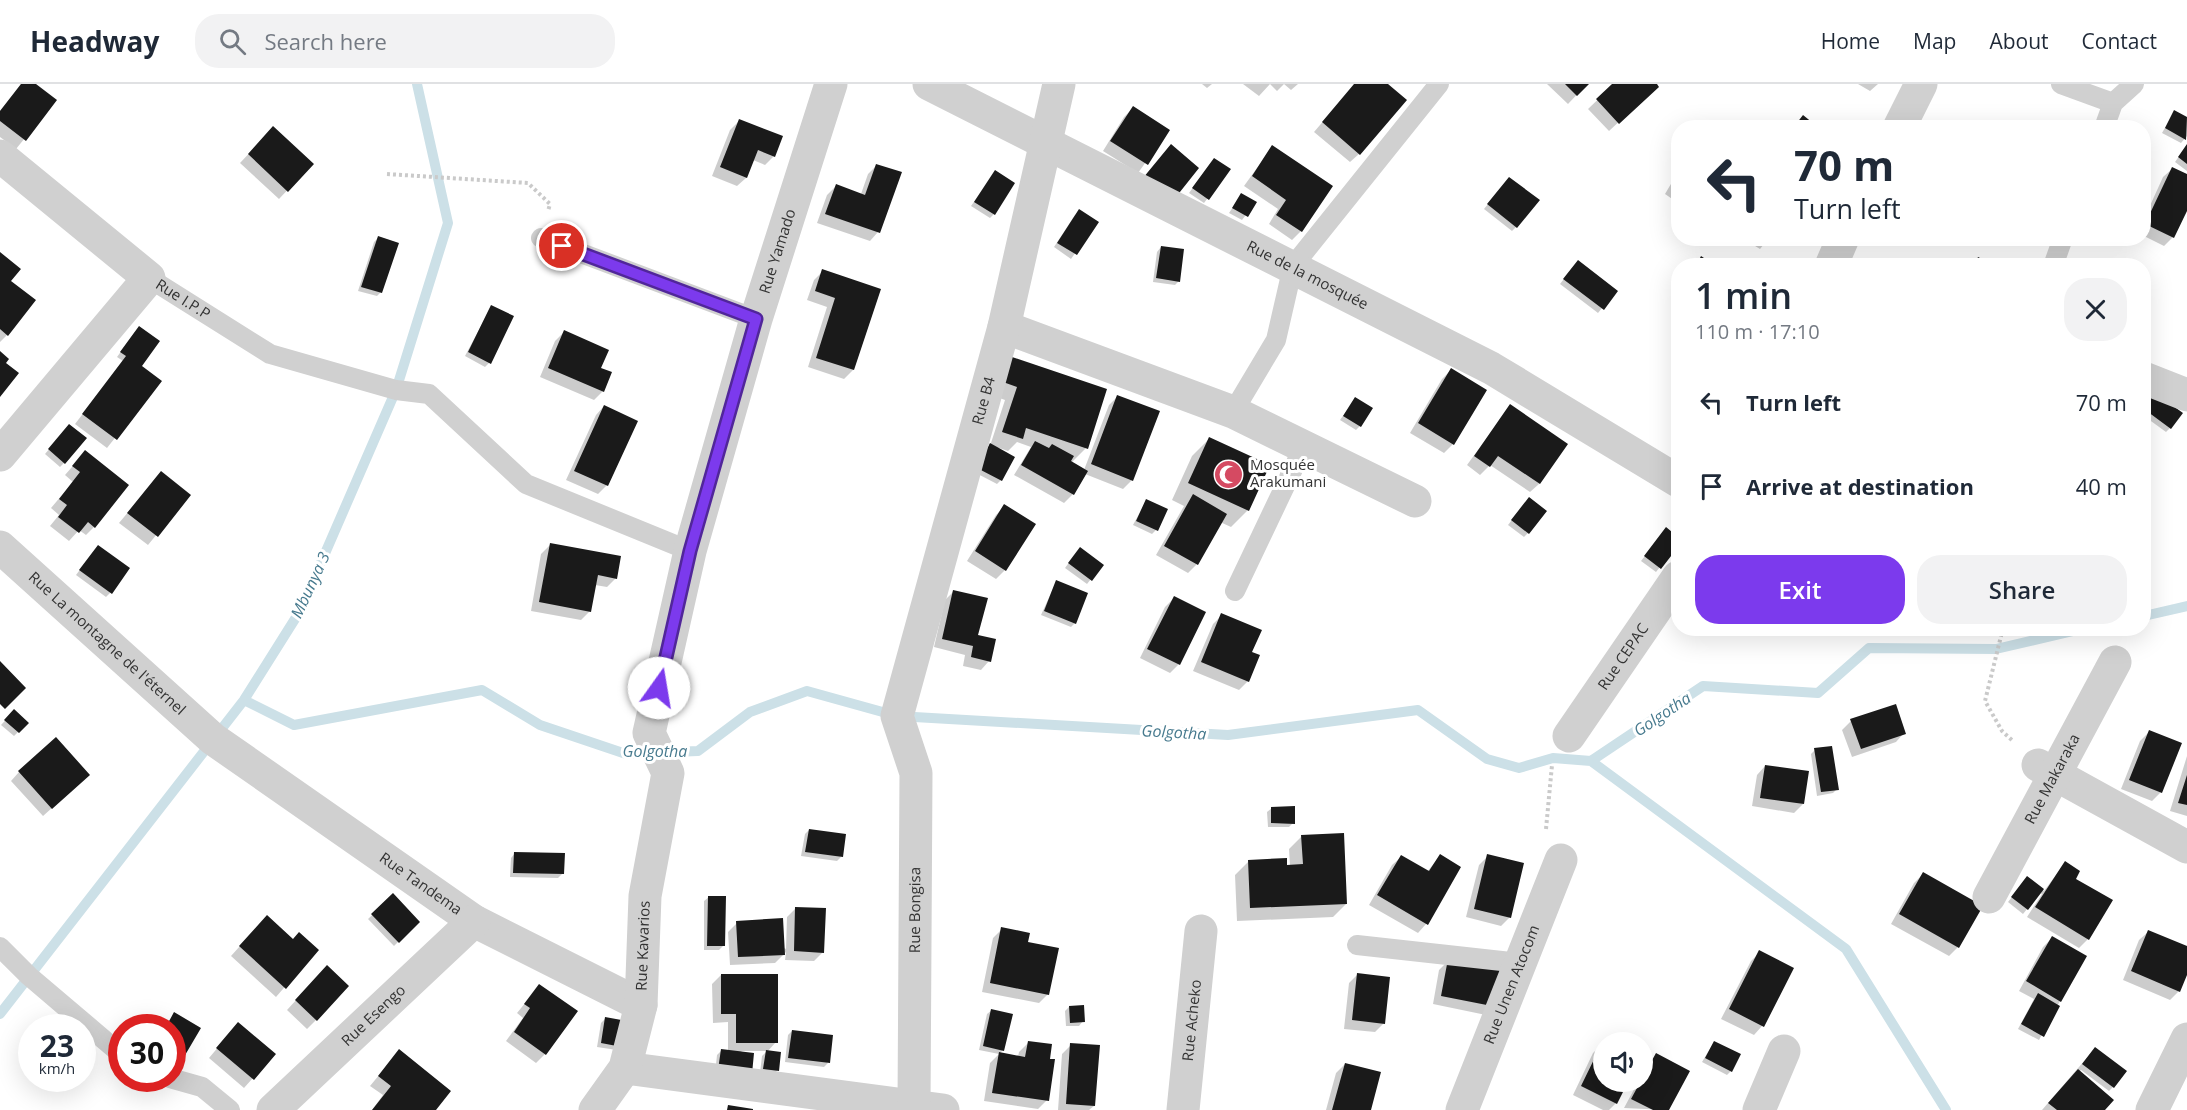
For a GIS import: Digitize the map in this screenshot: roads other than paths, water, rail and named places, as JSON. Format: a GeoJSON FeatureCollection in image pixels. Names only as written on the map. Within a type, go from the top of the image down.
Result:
{"type":"FeatureCollection","features":[{"type":"Feature","properties":{"kind":"street","name":"Rue Yamado"},"geometry":{"type":"LineString","coordinates":[[668,773],[649,733],[690,551],[756,319],[831,84]]}},
{"type":"Feature","properties":{"kind":"street","name":"Rue de la mosquée"},"geometry":{"type":"LineString","coordinates":[[929,84],[1491,368],[1671,477]]}},
{"type":"Feature","properties":{"kind":"street","name":"Rue B4"},"geometry":{"type":"LineString","coordinates":[[897,716],[1004,327],[1059,84]]}},
{"type":"Feature","properties":{"kind":"street"},"geometry":{"type":"LineString","coordinates":[[1903,120],[1921,84]]}},
{"type":"Feature","properties":{"kind":"street","name":"Rue I.P.P"},"geometry":{"type":"LineString","coordinates":[[0,156],[149,278]]}},
{"type":"Feature","properties":{"kind":"street"},"geometry":{"type":"LineString","coordinates":[[0,455],[149,278]]}},
{"type":"Feature","properties":{"kind":"street"},"geometry":{"type":"LineString","coordinates":[[1004,327],[1233,412],[1415,501]]}},
{"type":"Feature","properties":{"kind":"street"},"geometry":{"type":"LineString","coordinates":[[2151,381],[2187,395]]}},
{"type":"Feature","properties":{"kind":"street","name":"Rue La montagne de l'éternel"},"geometry":{"type":"LineString","coordinates":[[0,548],[213,739]]}},
{"type":"Feature","properties":{"kind":"street","name":"Rue CEPAC"},"geometry":{"type":"LineString","coordinates":[[1569,736],[1671,587]]}},
{"type":"Feature","properties":{"kind":"street","name":"Rue Makaraka"},"geometry":{"type":"LineString","coordinates":[[1989,897],[2047,770],[2115,662]]}},
{"type":"Feature","properties":{"kind":"street","name":"Rue Bongisa"},"geometry":{"type":"LineString","coordinates":[[897,716],[916,772],[928,1108]]}},
{"type":"Feature","properties":{"kind":"street","name":"Rue Tandema"},"geometry":{"type":"LineString","coordinates":[[213,739],[474,921],[641,1005]]}},
{"type":"Feature","properties":{"kind":"street"},"geometry":{"type":"LineString","coordinates":[[2047,770],[2187,847]]}},
{"type":"Feature","properties":{"kind":"street","name":"Rue Kavarios"},"geometry":{"type":"LineString","coordinates":[[595,1110],[625,1068],[641,1005],[645,896],[668,773]]}},
{"type":"Feature","properties":{"kind":"street","name":"Rue Unen Atocom"},"geometry":{"type":"LineString","coordinates":[[1462,1110],[1561,860]]}},
{"type":"Feature","properties":{"kind":"street","name":"Rue Esengo"},"geometry":{"type":"LineString","coordinates":[[273,1110],[474,921]]}},
{"type":"Feature","properties":{"kind":"street","name":"Rue Acheko"},"geometry":{"type":"LineString","coordinates":[[1183,1110],[1201,931]]}},
{"type":"Feature","properties":{"kind":"street"},"geometry":{"type":"LineString","coordinates":[[2152,1110],[2187,1040]]}},
{"type":"Feature","properties":{"kind":"street"},"geometry":{"type":"LineString","coordinates":[[1759,1110],[1784,1051]]}},
{"type":"Feature","properties":{"kind":"street"},"geometry":{"type":"LineString","coordinates":[[625,1068],[928,1108]]}},
{"type":"Feature","properties":{"kind":"lane"},"geometry":{"type":"LineString","coordinates":[[1233,412],[1276,340],[1293,266],[1439,84]]}},
{"type":"Feature","properties":{"kind":"lane"},"geometry":{"type":"LineString","coordinates":[[2061,84],[2113,103]]}},
{"type":"Feature","properties":{"kind":"lane"},"geometry":{"type":"LineString","coordinates":[[2107,120],[2113,103],[2134,84]]}},
{"type":"Feature","properties":{"kind":"lane"},"geometry":{"type":"LineString","coordinates":[[541,238],[756,319]]}},
{"type":"Feature","properties":{"kind":"lane","name":"Rue I.P.P"},"geometry":{"type":"LineString","coordinates":[[149,278],[270,354],[396,390],[429,394],[526,484],[690,551]]}},
{"type":"Feature","properties":{"kind":"lane"},"geometry":{"type":"LineString","coordinates":[[1235,591],[1304,446]]}},
{"type":"Feature","properties":{"kind":"lane"},"geometry":{"type":"LineString","coordinates":[[1358,945],[1520,963]]}},
{"type":"Feature","properties":{"kind":"lane"},"geometry":{"type":"LineString","coordinates":[[0,946],[29,976],[108,1043]]}},
{"type":"Feature","properties":{"kind":"lane"},"geometry":{"type":"LineString","coordinates":[[186,1082],[202,1087],[230,1110]]}},
{"type":"Feature","properties":{"kind":"waterway","name":"Mbunya 3"},"geometry":{"type":"LineString","coordinates":[[0,1014],[244,700],[300,611],[396,390],[448,223],[417,84]]}},
{"type":"Feature","properties":{"kind":"waterway","name":"Golgotha"},"geometry":{"type":"LineString","coordinates":[[2151,614],[2187,606]]}},
{"type":"Feature","properties":{"kind":"waterway","name":"Golgotha"},"geometry":{"type":"LineString","coordinates":[[244,700],[294,725],[482,690],[540,725],[626,754],[698,751],[750,712],[807,691],[897,716],[1228,735],[1418,710],[1487,759],[1519,768],[1553,758],[1591,761],[1703,686],[1818,693],[1869,648],[1996,649],[2052,636]]}},
{"type":"Feature","properties":{"kind":"waterway"},"geometry":{"type":"LineString","coordinates":[[1591,761],[1846,949],[1946,1110]]}},
{"type":"Feature","properties":{"kind":"place","name":"Mosquée Arakumani"},"geometry":{"type":"Point","coordinates":[1229,474]}}]}
